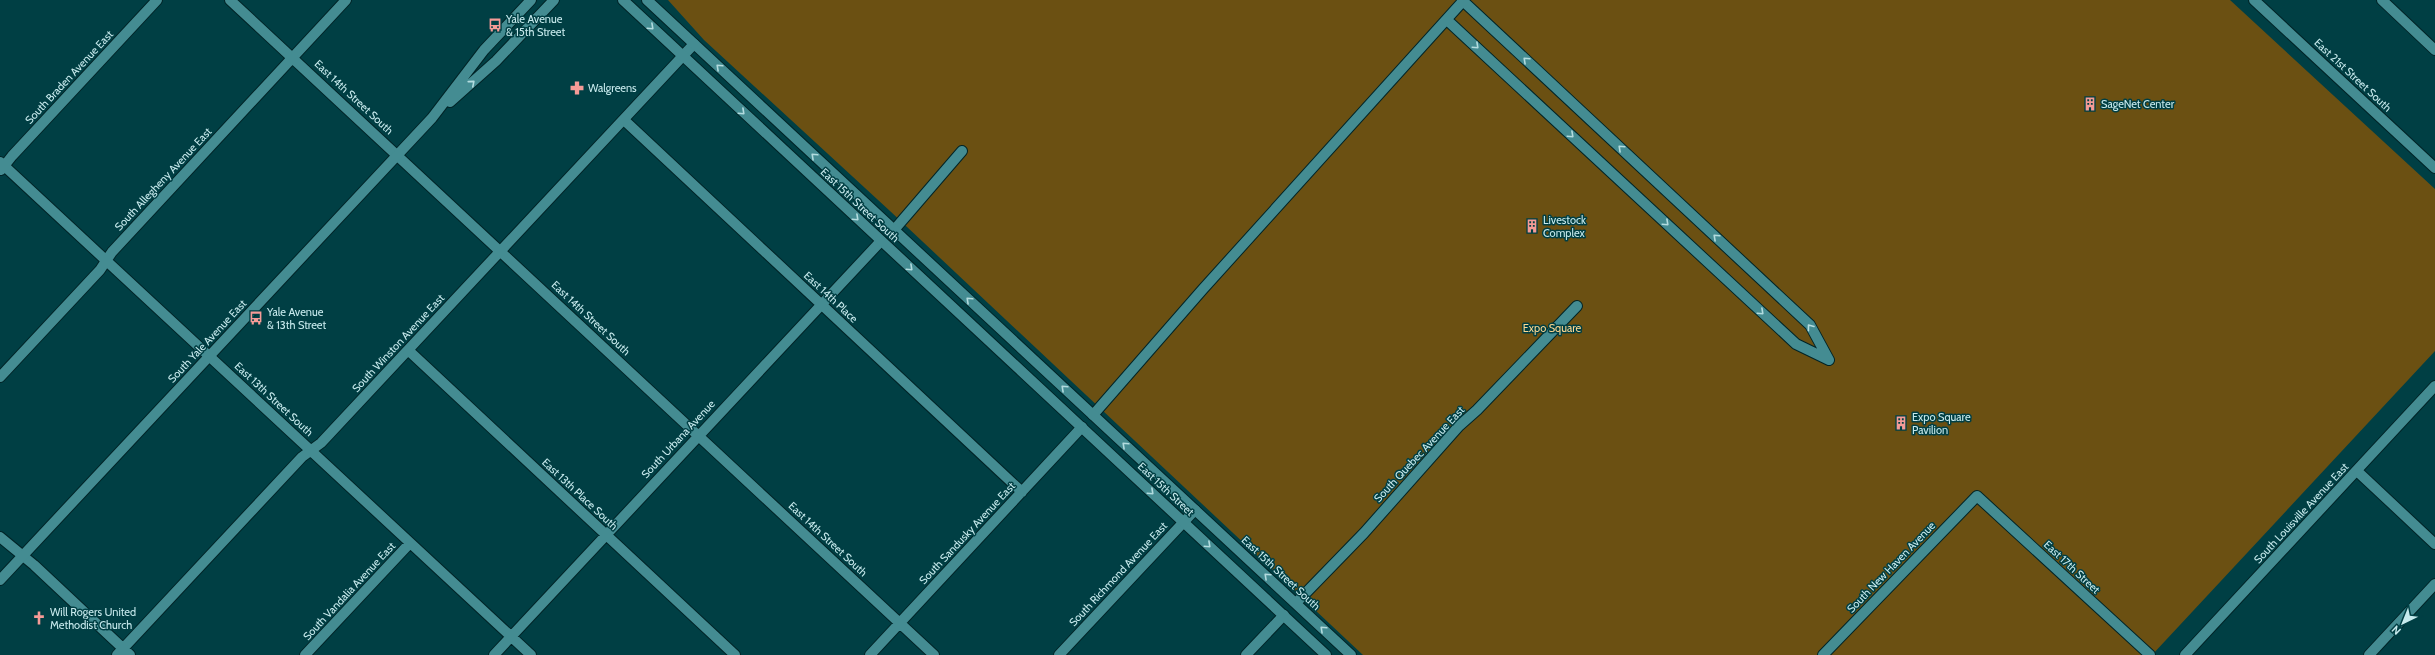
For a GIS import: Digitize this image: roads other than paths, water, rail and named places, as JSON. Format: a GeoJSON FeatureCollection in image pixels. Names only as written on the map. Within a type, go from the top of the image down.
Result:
{"type":"FeatureCollection","features":[{"type":"Feature","properties":{"kind":"street","name":"South Braden Avenue East"},"geometry":{"type":"LineString","coordinates":[[1,167],[158,0]]}},
{"type":"Feature","properties":{"kind":"street","name":"East 14th Street South"},"geometry":{"type":"LineString","coordinates":[[230,0],[699,434],[934,655]]}},
{"type":"Feature","properties":{"kind":"street","name":"South Allegheny Avenue East"},"geometry":{"type":"LineString","coordinates":[[0,377],[100,270],[112,252],[346,0]]}},
{"type":"Feature","properties":{"kind":"street","name":"South Yale Avenue East"},"geometry":{"type":"LineString","coordinates":[[0,580],[432,118],[484,50],[531,0]]}},
{"type":"Feature","properties":{"kind":"street","name":"South Yale Avenue East"},"geometry":{"type":"LineString","coordinates":[[432,118],[496,61],[554,0]]}},
{"type":"Feature","properties":{"kind":"street","name":"East 15th Street South"},"geometry":{"type":"LineString","coordinates":[[623,0],[1082,427]]}},
{"type":"Feature","properties":{"kind":"street","name":"East 15th Street South"},"geometry":{"type":"LineString","coordinates":[[647,0],[1093,415]]}},
{"type":"Feature","properties":{"kind":"street","name":"East 21st Street South"},"geometry":{"type":"LineString","coordinates":[[2254,0],[2435,168]]}},
{"type":"Feature","properties":{"kind":"street"},"geometry":{"type":"LineString","coordinates":[[2382,0],[2435,50]]}},
{"type":"Feature","properties":{"kind":"street"},"geometry":{"type":"LineString","coordinates":[[1447,20],[1796,344],[1829,360],[1810,325],[1464,1]]}},
{"type":"Feature","properties":{"kind":"street","name":"South Sandusky Avenue East"},"geometry":{"type":"LineString","coordinates":[[870,655],[1093,415],[1203,289],[1464,1]]}},
{"type":"Feature","properties":{"kind":"street","name":"South Winston Avenue East"},"geometry":{"type":"LineString","coordinates":[[123,653],[302,457],[321,443],[694,44]]}},
{"type":"Feature","properties":{"kind":"street"},"geometry":{"type":"LineString","coordinates":[[484,50],[496,61]]}},
{"type":"Feature","properties":{"kind":"street","name":"East 14th Place"},"geometry":{"type":"LineString","coordinates":[[624,120],[1022,492]]}},
{"type":"Feature","properties":{"kind":"street"},"geometry":{"type":"LineString","coordinates":[[894,230],[962,151]]}},
{"type":"Feature","properties":{"kind":"street","name":"East 13th Street South"},"geometry":{"type":"LineString","coordinates":[[1,167],[107,260],[531,655]]}},
{"type":"Feature","properties":{"kind":"street","name":"South Urbana Avenue"},"geometry":{"type":"LineString","coordinates":[[494,655],[821,304],[881,241],[894,230]]}},
{"type":"Feature","properties":{"kind":"street","name":"South Quebec Avenue East"},"geometry":{"type":"LineString","coordinates":[[1284,615],[1364,533],[1459,426],[1477,410],[1577,306]]}},
{"type":"Feature","properties":{"kind":"street","name":"East 13th Place South"},"geometry":{"type":"LineString","coordinates":[[408,350],[735,655]]}},
{"type":"Feature","properties":{"kind":"street","name":"South Louisville Avenue East"},"geometry":{"type":"LineString","coordinates":[[2185,655],[2435,386]]}},
{"type":"Feature","properties":{"kind":"street","name":"East 15th Street"},"geometry":{"type":"LineString","coordinates":[[1093,415],[1195,510]]}},
{"type":"Feature","properties":{"kind":"street","name":"East 15th Street"},"geometry":{"type":"LineString","coordinates":[[1082,427],[1284,615]]}},
{"type":"Feature","properties":{"kind":"street"},"geometry":{"type":"LineString","coordinates":[[2357,471],[2435,544]]}},
{"type":"Feature","properties":{"kind":"street","name":"South New Haven Avenue"},"geometry":{"type":"LineString","coordinates":[[1823,655],[1977,496]]}},
{"type":"Feature","properties":{"kind":"street","name":"East 17th Street"},"geometry":{"type":"LineString","coordinates":[[1977,496],[2150,655]]}},
{"type":"Feature","properties":{"kind":"street","name":"East 15th Street South"},"geometry":{"type":"LineString","coordinates":[[1195,510],[1351,655]]}},
{"type":"Feature","properties":{"kind":"street","name":"South Richmond Avenue East"},"geometry":{"type":"LineString","coordinates":[[1059,655],[1195,510]]}},
{"type":"Feature","properties":{"kind":"street"},"geometry":{"type":"LineString","coordinates":[[0,537],[22,556],[123,653]]}},
{"type":"Feature","properties":{"kind":"street","name":"South Vandalia Avenue East"},"geometry":{"type":"LineString","coordinates":[[305,655],[410,543]]}},
{"type":"Feature","properties":{"kind":"street"},"geometry":{"type":"LineString","coordinates":[[2369,655],[2435,584]]}},
{"type":"Feature","properties":{"kind":"street"},"geometry":{"type":"LineString","coordinates":[[1246,655],[1284,615],[1326,655]]}},
{"type":"Feature","properties":{"kind":"place","name":"Yale Avenue & 15th Street"},"geometry":{"type":"Point","coordinates":[495,25]}},
{"type":"Feature","properties":{"kind":"place","name":"Walgreens"},"geometry":{"type":"Point","coordinates":[577,88]}},
{"type":"Feature","properties":{"kind":"place","name":"SageNet Center"},"geometry":{"type":"Point","coordinates":[2090,104]}},
{"type":"Feature","properties":{"kind":"place","name":"Livestock Complex"},"geometry":{"type":"Point","coordinates":[1532,226]}},
{"type":"Feature","properties":{"kind":"place","name":"Yale Avenue & 13th Street"},"geometry":{"type":"Point","coordinates":[256,318]}},
{"type":"Feature","properties":{"kind":"place","name":"Expo Square Pavilion"},"geometry":{"type":"Point","coordinates":[1901,423]}},
{"type":"Feature","properties":{"kind":"place","name":"Will Rogers United Methodist Church"},"geometry":{"type":"Point","coordinates":[39,618]}},
{"type":"Feature","properties":{"kind":"park label","name":"Expo Square"},"geometry":{"type":"Point","coordinates":[1552,328]}}]}
